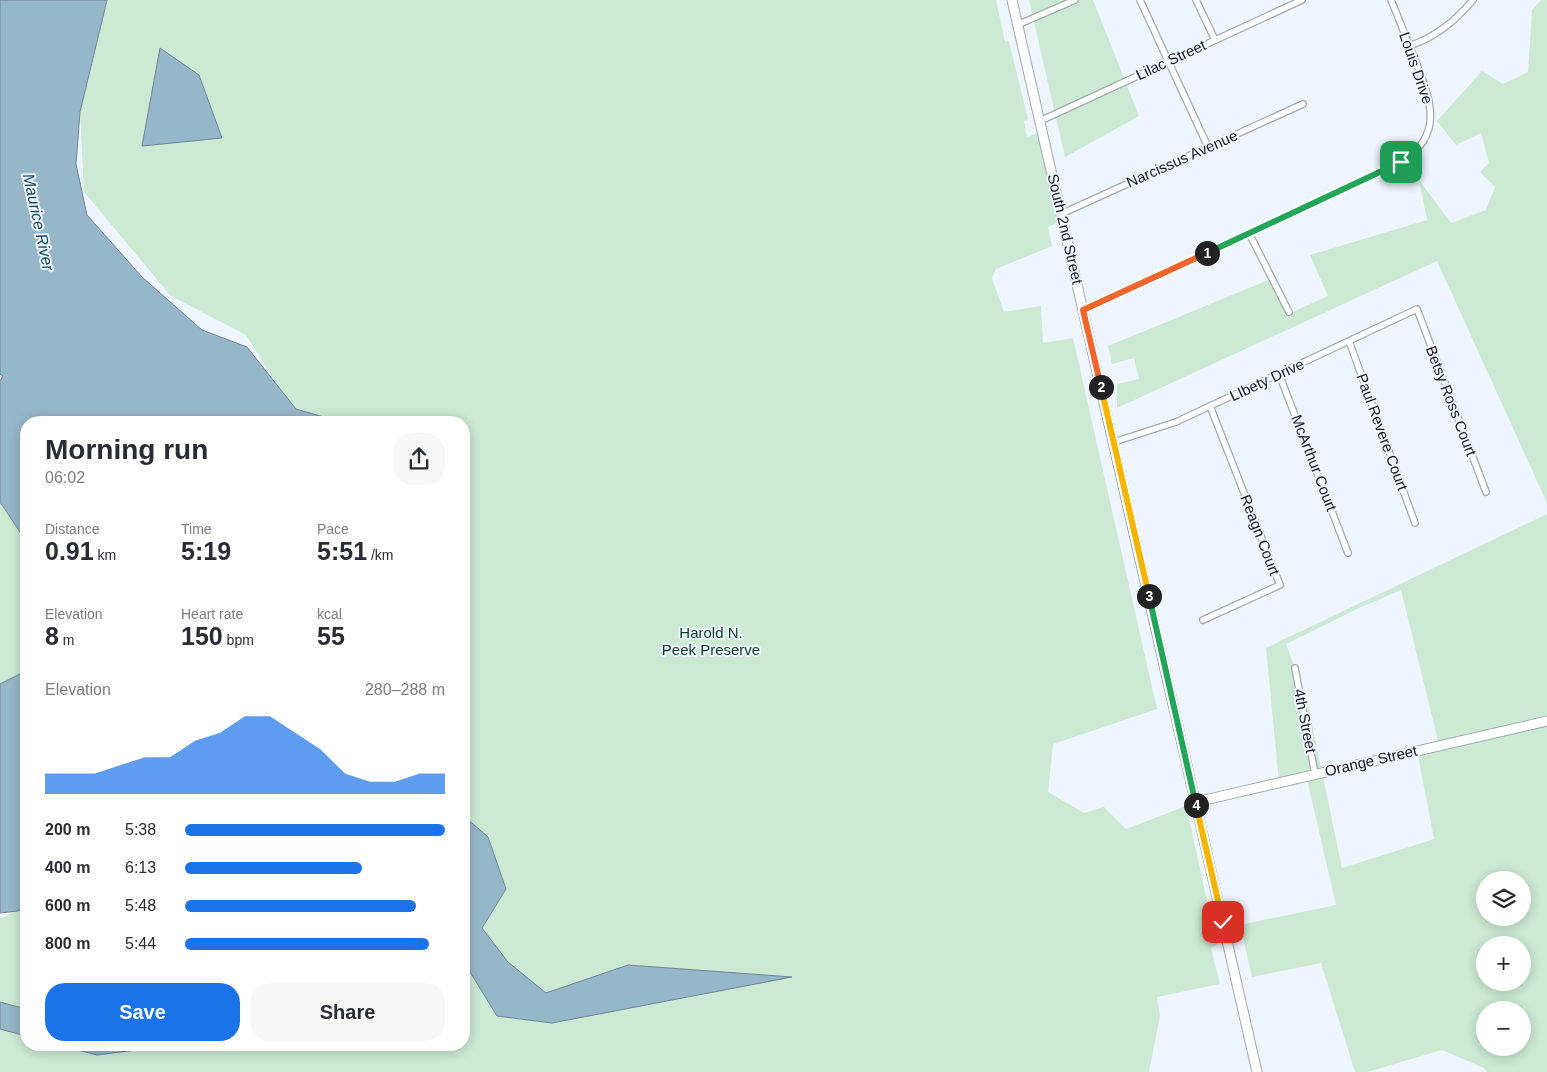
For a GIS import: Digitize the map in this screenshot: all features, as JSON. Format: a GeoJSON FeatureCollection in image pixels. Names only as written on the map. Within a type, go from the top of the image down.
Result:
{"type":"FeatureCollection","features":[{"type":"Feature","properties":{"kind":"main road","name":"South 2nd Street"},"geometry":{"type":"LineString","coordinates":[[1012,0],[1257,1072]]}},
{"type":"Feature","properties":{"kind":"main road","name":"Orange Street"},"geometry":{"type":"LineString","coordinates":[[1196,802],[1547,721]]}},
{"type":"Feature","properties":{"kind":"street"},"geometry":{"type":"LineString","coordinates":[[1017,25],[1075,0]]}},
{"type":"Feature","properties":{"kind":"street"},"geometry":{"type":"LineString","coordinates":[[1140,0],[1208,147]]}},
{"type":"Feature","properties":{"kind":"street"},"geometry":{"type":"LineString","coordinates":[[1196,0],[1215,40]]}},
{"type":"Feature","properties":{"kind":"street","name":"Lilac Street"},"geometry":{"type":"LineString","coordinates":[[1040,121],[1215,40],[1288,3],[1302,0]]}},
{"type":"Feature","properties":{"kind":"street","name":"Louis Drive"},"geometry":{"type":"LineString","coordinates":[[1083,310],[1378,172],[1410,156],[1420,147],[1430,125],[1431,108],[1426,89],[1391,0]]}},
{"type":"Feature","properties":{"kind":"street"},"geometry":{"type":"LineString","coordinates":[[1409,46],[1434,36],[1463,12],[1473,0]]}},
{"type":"Feature","properties":{"kind":"street","name":"Narcissus Avenue"},"geometry":{"type":"LineString","coordinates":[[1061,214],[1303,104]]}},
{"type":"Feature","properties":{"kind":"street"},"geometry":{"type":"LineString","coordinates":[[1249,233],[1289,312]]}},
{"type":"Feature","properties":{"kind":"street","name":"LIbety Drive"},"geometry":{"type":"LineString","coordinates":[[1114,442],[1176,422],[1417,310]]}},
{"type":"Feature","properties":{"kind":"street","name":"Betsy Ross Court"},"geometry":{"type":"LineString","coordinates":[[1417,310],[1486,492]]}},
{"type":"Feature","properties":{"kind":"street","name":"Paul Revere Court"},"geometry":{"type":"LineString","coordinates":[[1349,341],[1415,523]]}},
{"type":"Feature","properties":{"kind":"street","name":"McArthur Court"},"geometry":{"type":"LineString","coordinates":[[1279,374],[1348,553]]}},
{"type":"Feature","properties":{"kind":"street","name":"Reagn Court"},"geometry":{"type":"LineString","coordinates":[[1203,620],[1280,585],[1210,406]]}},
{"type":"Feature","properties":{"kind":"street","name":"4th Street"},"geometry":{"type":"LineString","coordinates":[[1295,668],[1315,774]]}},
{"type":"Feature","properties":{"kind":"green space","name":"Harold N. Peek Preserve"},"geometry":{"type":"Polygon","coordinates":[[[107,0],[996,0],[1005,42],[1009,41],[1028,119],[1024,121],[1027,137],[1043,131],[1063,220],[1048,227],[1052,246],[996,269],[992,278],[1004,312],[1041,306],[1043,343],[1073,338],[1157,709],[1053,744],[1048,792],[1084,813],[1104,807],[1126,829],[1186,806],[1217,945],[1211,948],[1220,984],[1157,997],[1160,1016],[1149,1072],[0,1072],[0,919],[20,909],[20,1051],[470,1051],[470,416],[312,416],[282,402],[286,399],[246,335],[171,296],[84,192],[80,112],[107,0]]]}},
{"type":"Feature","properties":{"kind":"green space"},"geometry":{"type":"Polygon","coordinates":[[[1029,0],[1093,0],[1139,116],[1065,157],[1029,0]]]}},
{"type":"Feature","properties":{"kind":"green space"},"geometry":{"type":"Polygon","coordinates":[[[1541,0],[1547,0],[1547,503],[1437,261],[1117,408],[1117,384],[1139,379],[1134,358],[1112,364],[1108,346],[1271,279],[1288,314],[1328,296],[1310,255],[1427,220],[1419,180],[1451,223],[1486,210],[1495,187],[1480,172],[1489,163],[1481,133],[1456,145],[1437,121],[1482,71],[1503,84],[1528,72],[1532,10],[1541,0]]]}},
{"type":"Feature","properties":{"kind":"green space"},"geometry":{"type":"Polygon","coordinates":[[[0,499],[20,528],[20,687],[0,697],[0,499]]]}},
{"type":"Feature","properties":{"kind":"green space"},"geometry":{"type":"Polygon","coordinates":[[[1547,514],[1547,1072],[1487,1072],[1484,1068],[1442,1050],[1367,1072],[1355,1072],[1321,963],[1252,977],[1240,925],[1336,905],[1306,775],[1279,782],[1266,648],[1547,514]],[[1401,590],[1357,609],[1286,644],[1307,701],[1342,868],[1434,839],[1417,750],[1439,745],[1401,590]]]}},
{"type":"Feature","properties":{"kind":"water","name":"Maurice River"},"geometry":{"type":"Polygon","coordinates":[[[0,0],[107,0],[80,112],[76,164],[87,215],[143,278],[202,330],[247,347],[296,409],[320,416],[20,416],[20,532],[0,502],[0,381],[3,376],[0,374],[0,0]]]}},
{"type":"Feature","properties":{"kind":"water"},"geometry":{"type":"Polygon","coordinates":[[[160,48],[199,75],[222,138],[142,146],[160,48]]]}},
{"type":"Feature","properties":{"kind":"water"},"geometry":{"type":"Polygon","coordinates":[[[20,674],[20,911],[0,913],[0,684],[20,674]]]}},
{"type":"Feature","properties":{"kind":"water"},"geometry":{"type":"Polygon","coordinates":[[[470,821],[488,837],[506,889],[482,928],[508,962],[546,993],[628,965],[792,977],[552,1023],[497,1016],[470,972],[470,821]]]}},
{"type":"Feature","properties":{"kind":"water"},"geometry":{"type":"Polygon","coordinates":[[[0,1002],[20,1007],[20,1034],[0,1029],[0,1002]]]}},
{"type":"Feature","properties":{"kind":"water"},"geometry":{"type":"Polygon","coordinates":[[[82,1051],[128,1051],[97,1055],[82,1051]]]}},
{"type":"Feature","properties":{"kind":"route"},"geometry":{"type":"LineString","coordinates":[[1223,922],[1083,310],[1401,162]]}}]}
